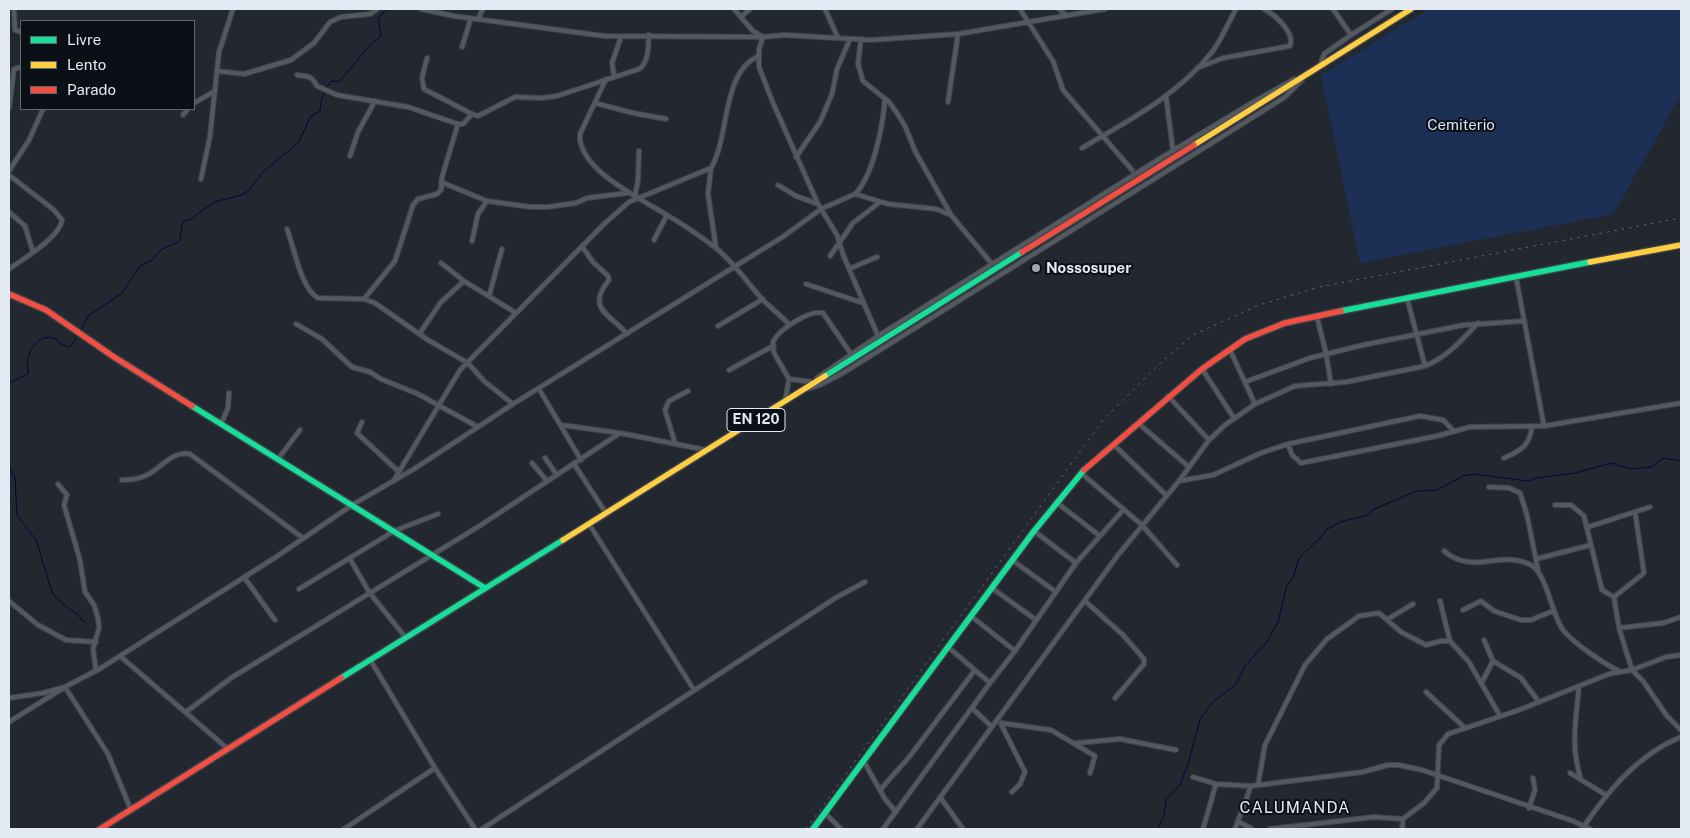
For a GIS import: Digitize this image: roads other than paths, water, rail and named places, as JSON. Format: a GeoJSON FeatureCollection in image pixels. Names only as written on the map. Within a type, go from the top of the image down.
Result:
{"type":"FeatureCollection","features":[{"type":"Feature","properties":{"kind":"street"},"geometry":{"type":"LineString","coordinates":[[14,9],[13,26],[15,30],[20,32]]}},
{"type":"Feature","properties":{"kind":"street"},"geometry":{"type":"LineString","coordinates":[[201,179],[210,136],[217,71],[225,30],[233,9]]}},
{"type":"Feature","properties":{"kind":"street"},"geometry":{"type":"LineString","coordinates":[[217,71],[244,74],[291,60],[308,48],[325,27],[335,19],[363,16],[377,9]]}},
{"type":"Feature","properties":{"kind":"street"},"geometry":{"type":"LineString","coordinates":[[422,9],[478,19],[621,37],[649,35],[764,37],[785,35],[850,39],[914,38],[958,34],[1105,9]]}},
{"type":"Feature","properties":{"kind":"street"},"geometry":{"type":"LineString","coordinates":[[478,19],[483,9]]}},
{"type":"Feature","properties":{"kind":"street"},"geometry":{"type":"LineString","coordinates":[[734,9],[753,31],[764,37]]}},
{"type":"Feature","properties":{"kind":"street"},"geometry":{"type":"LineString","coordinates":[[740,17],[750,9]]}},
{"type":"Feature","properties":{"kind":"street"},"geometry":{"type":"LineString","coordinates":[[825,9],[838,38]]}},
{"type":"Feature","properties":{"kind":"street"},"geometry":{"type":"LineString","coordinates":[[1020,9],[1053,61],[1063,90],[1132,170]]}},
{"type":"Feature","properties":{"kind":"street"},"geometry":{"type":"LineString","coordinates":[[1059,9],[1066,15]]}},
{"type":"Feature","properties":{"kind":"street"},"geometry":{"type":"LineString","coordinates":[[1082,148],[1166,96],[1196,70],[1212,52],[1236,9]]}},
{"type":"Feature","properties":{"kind":"street"},"geometry":{"type":"LineString","coordinates":[[1196,70],[1223,58],[1290,46],[1291,39],[1280,21],[1264,9]]}},
{"type":"Feature","properties":{"kind":"street"},"geometry":{"type":"LineString","coordinates":[[1334,9],[1351,35]]}},
{"type":"Feature","properties":{"kind":"street"},"geometry":{"type":"LineString","coordinates":[[1320,66],[1324,54],[1392,9]]}},
{"type":"Feature","properties":{"kind":"street","name":"EN 120"},"geometry":{"type":"LineString","coordinates":[[100,829],[706,450],[807,389],[1412,9]]}},
{"type":"Feature","properties":{"kind":"street"},"geometry":{"type":"LineString","coordinates":[[462,47],[471,18]]}},
{"type":"Feature","properties":{"kind":"street"},"geometry":{"type":"LineString","coordinates":[[948,102],[958,34]]}},
{"type":"Feature","properties":{"kind":"street"},"geometry":{"type":"LineString","coordinates":[[428,58],[422,78],[424,90],[478,116],[515,97],[541,98],[557,96],[644,66],[649,35]]}},
{"type":"Feature","properties":{"kind":"street"},"geometry":{"type":"LineString","coordinates":[[614,76],[612,64],[621,37]]}},
{"type":"Feature","properties":{"kind":"street"},"geometry":{"type":"LineString","coordinates":[[764,37],[758,56],[763,78],[796,157],[818,204],[839,242],[878,336]]}},
{"type":"Feature","properties":{"kind":"street"},"geometry":{"type":"LineString","coordinates":[[796,157],[820,122],[832,94],[837,69],[850,39]]}},
{"type":"Feature","properties":{"kind":"street"},"geometry":{"type":"LineString","coordinates":[[861,39],[858,72],[863,81],[885,98],[901,119],[914,151],[951,215],[992,264]]}},
{"type":"Feature","properties":{"kind":"street"},"geometry":{"type":"LineString","coordinates":[[716,248],[708,194],[711,168],[720,148],[726,111],[740,75],[749,60],[758,56]]}},
{"type":"Feature","properties":{"kind":"street"},"geometry":{"type":"LineString","coordinates":[[9,108],[14,69],[20,66]]}},
{"type":"Feature","properties":{"kind":"street"},"geometry":{"type":"LineString","coordinates":[[807,389],[812,382],[851,354],[992,264],[1281,85],[1310,72]]}},
{"type":"Feature","properties":{"kind":"street"},"geometry":{"type":"LineString","coordinates":[[297,76],[307,75],[319,88],[329,93],[417,109],[458,124],[463,124],[472,114]]}},
{"type":"Feature","properties":{"kind":"street"},"geometry":{"type":"LineString","coordinates":[[606,79],[580,134],[580,142],[586,153],[603,174],[627,193],[667,215],[716,248],[790,325]]}},
{"type":"Feature","properties":{"kind":"street"},"geometry":{"type":"LineString","coordinates":[[195,102],[215,91]]}},
{"type":"Feature","properties":{"kind":"street"},"geometry":{"type":"LineString","coordinates":[[1166,96],[1173,151]]}},
{"type":"Feature","properties":{"kind":"street"},"geometry":{"type":"LineString","coordinates":[[9,722],[120,656],[352,506],[803,223],[821,209],[855,194],[863,184],[880,134],[885,98]]}},
{"type":"Feature","properties":{"kind":"street"},"geometry":{"type":"LineString","coordinates":[[350,156],[358,132],[375,101]]}},
{"type":"Feature","properties":{"kind":"street"},"geometry":{"type":"LineString","coordinates":[[595,103],[666,119]]}},
{"type":"Feature","properties":{"kind":"street"},"geometry":{"type":"LineString","coordinates":[[9,171],[29,140],[43,110]]}},
{"type":"Feature","properties":{"kind":"street"},"geometry":{"type":"LineString","coordinates":[[183,115],[187,110]]}},
{"type":"Feature","properties":{"kind":"street"},"geometry":{"type":"LineString","coordinates":[[364,299],[395,260],[413,205],[418,199],[437,194],[441,190],[441,182],[458,124]]}},
{"type":"Feature","properties":{"kind":"street"},"geometry":{"type":"LineString","coordinates":[[636,197],[639,151]]}},
{"type":"Feature","properties":{"kind":"street"},"geometry":{"type":"LineString","coordinates":[[393,482],[438,406],[468,363],[620,209],[636,197],[711,168]]}},
{"type":"Feature","properties":{"kind":"street"},"geometry":{"type":"LineString","coordinates":[[9,175],[54,210],[62,220],[62,224],[52,237],[9,269]]}},
{"type":"Feature","properties":{"kind":"street"},"geometry":{"type":"LineString","coordinates":[[441,182],[487,200],[548,207],[576,203],[587,198],[627,193]]}},
{"type":"Feature","properties":{"kind":"street"},"geometry":{"type":"LineString","coordinates":[[778,185],[796,196],[818,204]]}},
{"type":"Feature","properties":{"kind":"street"},"geometry":{"type":"LineString","coordinates":[[855,194],[880,202],[936,209],[951,215]]}},
{"type":"Feature","properties":{"kind":"street"},"geometry":{"type":"LineString","coordinates":[[472,241],[478,214],[487,200]]}},
{"type":"Feature","properties":{"kind":"street"},"geometry":{"type":"LineString","coordinates":[[830,256],[853,223],[880,202]]}},
{"type":"Feature","properties":{"kind":"street"},"geometry":{"type":"LineString","coordinates":[[9,212],[25,226],[33,252]]}},
{"type":"Feature","properties":{"kind":"street"},"geometry":{"type":"LineString","coordinates":[[654,240],[667,215]]}},
{"type":"Feature","properties":{"kind":"street"},"geometry":{"type":"LineString","coordinates":[[287,229],[310,292],[318,298],[364,299],[375,303],[468,363],[484,381],[513,404]]}},
{"type":"Feature","properties":{"kind":"street"},"geometry":{"type":"LineString","coordinates":[[813,829],[1012,560],[1056,502],[1081,473],[1168,396],[1202,368],[1230,349],[1267,328],[1407,298],[1681,245]]}},
{"type":"Feature","properties":{"kind":"street"},"geometry":{"type":"LineString","coordinates":[[583,248],[593,262],[608,276],[608,280],[601,291],[600,308],[602,312],[620,324],[627,334]]}},
{"type":"Feature","properties":{"kind":"street"},"geometry":{"type":"LineString","coordinates":[[488,296],[502,249]]}},
{"type":"Feature","properties":{"kind":"street"},"geometry":{"type":"LineString","coordinates":[[849,269],[877,257]]}},
{"type":"Feature","properties":{"kind":"street"},"geometry":{"type":"LineString","coordinates":[[440,263],[464,281],[516,313]]}},
{"type":"Feature","properties":{"kind":"street"},"geometry":{"type":"LineString","coordinates":[[1516,277],[1544,426]]}},
{"type":"Feature","properties":{"kind":"street"},"geometry":{"type":"LineString","coordinates":[[420,333],[441,302],[464,281]]}},
{"type":"Feature","properties":{"kind":"street"},"geometry":{"type":"LineString","coordinates":[[806,284],[864,304]]}},
{"type":"Feature","properties":{"kind":"street"},"geometry":{"type":"LineString","coordinates":[[9,294],[46,310],[89,340],[221,424],[485,588]]}},
{"type":"Feature","properties":{"kind":"street"},"geometry":{"type":"LineString","coordinates":[[1407,298],[1425,366]]}},
{"type":"Feature","properties":{"kind":"street"},"geometry":{"type":"LineString","coordinates":[[718,326],[763,299]]}},
{"type":"Feature","properties":{"kind":"street"},"geometry":{"type":"LineString","coordinates":[[729,370],[772,346],[775,338],[790,325],[815,311],[822,313],[851,354]]}},
{"type":"Feature","properties":{"kind":"street"},"geometry":{"type":"LineString","coordinates":[[1317,317],[1331,384]]}},
{"type":"Feature","properties":{"kind":"street"},"geometry":{"type":"LineString","coordinates":[[1245,382],[1326,353],[1478,323],[1524,321]]}},
{"type":"Feature","properties":{"kind":"street"},"geometry":{"type":"LineString","coordinates":[[917,829],[1084,601],[1209,440],[1234,418],[1255,404],[1295,386],[1331,384],[1425,366],[1436,362],[1454,348],[1478,323]]}},
{"type":"Feature","properties":{"kind":"street"},"geometry":{"type":"LineString","coordinates":[[296,324],[322,339],[352,367],[370,372],[478,427]]}},
{"type":"Feature","properties":{"kind":"street"},"geometry":{"type":"LineString","coordinates":[[772,346],[789,380],[784,403]]}},
{"type":"Feature","properties":{"kind":"street"},"geometry":{"type":"LineString","coordinates":[[1230,349],[1255,404]]}},
{"type":"Feature","properties":{"kind":"street"},"geometry":{"type":"LineString","coordinates":[[1202,368],[1234,418]]}},
{"type":"Feature","properties":{"kind":"street"},"geometry":{"type":"LineString","coordinates":[[789,380],[812,382]]}},
{"type":"Feature","properties":{"kind":"street"},"geometry":{"type":"LineString","coordinates":[[539,389],[581,460]]}},
{"type":"Feature","properties":{"kind":"street"},"geometry":{"type":"LineString","coordinates":[[675,443],[665,410],[669,401],[688,391]]}},
{"type":"Feature","properties":{"kind":"street"},"geometry":{"type":"LineString","coordinates":[[221,424],[228,408],[230,393]]}},
{"type":"Feature","properties":{"kind":"street"},"geometry":{"type":"LineString","coordinates":[[1168,396],[1209,440]]}},
{"type":"Feature","properties":{"kind":"street"},"geometry":{"type":"LineString","coordinates":[[1288,444],[1292,455],[1301,462],[1477,427],[1544,426],[1681,403]]}},
{"type":"Feature","properties":{"kind":"street"},"geometry":{"type":"LineString","coordinates":[[1179,481],[1213,475],[1261,453],[1288,444],[1420,416],[1444,420],[1454,431]]}},
{"type":"Feature","properties":{"kind":"street"},"geometry":{"type":"LineString","coordinates":[[362,422],[357,433],[398,472]]}},
{"type":"Feature","properties":{"kind":"street"},"geometry":{"type":"LineString","coordinates":[[1138,423],[1189,467]]}},
{"type":"Feature","properties":{"kind":"street"},"geometry":{"type":"LineString","coordinates":[[561,425],[620,433],[706,450]]}},
{"type":"Feature","properties":{"kind":"street"},"geometry":{"type":"LineString","coordinates":[[1504,458],[1520,452],[1527,444],[1532,426]]}},
{"type":"Feature","properties":{"kind":"street"},"geometry":{"type":"LineString","coordinates":[[278,459],[300,430]]}},
{"type":"Feature","properties":{"kind":"street"},"geometry":{"type":"LineString","coordinates":[[186,712],[231,678],[581,460],[620,433]]}},
{"type":"Feature","properties":{"kind":"street"},"geometry":{"type":"LineString","coordinates":[[1114,444],[1166,495]]}},
{"type":"Feature","properties":{"kind":"street"},"geometry":{"type":"LineString","coordinates":[[122,480],[146,475],[162,466],[174,455],[183,452],[190,454],[303,538]]}},
{"type":"Feature","properties":{"kind":"street"},"geometry":{"type":"LineString","coordinates":[[546,458],[558,474]]}},
{"type":"Feature","properties":{"kind":"street"},"geometry":{"type":"LineString","coordinates":[[532,463],[547,481]]}},
{"type":"Feature","properties":{"kind":"street"},"geometry":{"type":"LineString","coordinates":[[574,464],[606,514]]}},
{"type":"Feature","properties":{"kind":"street"},"geometry":{"type":"LineString","coordinates":[[1081,473],[1142,525],[1177,565]]}},
{"type":"Feature","properties":{"kind":"street"},"geometry":{"type":"LineString","coordinates":[[58,484],[67,495],[64,506],[80,560],[85,592],[94,605],[98,618],[99,628],[93,658],[96,670]]}},
{"type":"Feature","properties":{"kind":"street"},"geometry":{"type":"LineString","coordinates":[[1490,487],[1508,488],[1520,494],[1538,570],[1553,611],[1570,638],[1605,664],[1621,672]]}},
{"type":"Feature","properties":{"kind":"street"},"geometry":{"type":"LineString","coordinates":[[1056,502],[1100,536]]}},
{"type":"Feature","properties":{"kind":"street"},"geometry":{"type":"LineString","coordinates":[[1554,505],[1564,504],[1577,508],[1584,516],[1602,590],[1614,597]]}},
{"type":"Feature","properties":{"kind":"street"},"geometry":{"type":"LineString","coordinates":[[1588,527],[1650,507]]}},
{"type":"Feature","properties":{"kind":"street"},"geometry":{"type":"LineString","coordinates":[[883,829],[990,682],[1015,651],[1076,563],[1124,510]]}},
{"type":"Feature","properties":{"kind":"street"},"geometry":{"type":"LineString","coordinates":[[1614,597],[1644,573],[1635,512]]}},
{"type":"Feature","properties":{"kind":"street"},"geometry":{"type":"LineString","coordinates":[[299,589],[394,531],[438,514]]}},
{"type":"Feature","properties":{"kind":"street"},"geometry":{"type":"LineString","coordinates":[[589,524],[694,690]]}},
{"type":"Feature","properties":{"kind":"street"},"geometry":{"type":"LineString","coordinates":[[1034,531],[1076,563]]}},
{"type":"Feature","properties":{"kind":"street"},"geometry":{"type":"LineString","coordinates":[[1536,559],[1591,545]]}},
{"type":"Feature","properties":{"kind":"street"},"geometry":{"type":"LineString","coordinates":[[1444,551],[1457,560],[1466,563],[1499,560],[1518,561],[1531,565],[1538,570]]}},
{"type":"Feature","properties":{"kind":"street"},"geometry":{"type":"LineString","coordinates":[[350,559],[369,592],[406,638]]}},
{"type":"Feature","properties":{"kind":"street"},"geometry":{"type":"LineString","coordinates":[[1012,560],[1056,592]]}},
{"type":"Feature","properties":{"kind":"street"},"geometry":{"type":"LineString","coordinates":[[244,577],[275,620]]}},
{"type":"Feature","properties":{"kind":"street"},"geometry":{"type":"LineString","coordinates":[[482,829],[694,690],[865,582]]}},
{"type":"Feature","properties":{"kind":"street"},"geometry":{"type":"LineString","coordinates":[[992,588],[1036,620]]}},
{"type":"Feature","properties":{"kind":"street"},"geometry":{"type":"LineString","coordinates":[[1614,597],[1619,628],[1632,670],[1644,681],[1667,716],[1681,730]]}},
{"type":"Feature","properties":{"kind":"street"},"geometry":{"type":"LineString","coordinates":[[9,601],[33,621],[66,640],[96,642]]}},
{"type":"Feature","properties":{"kind":"street"},"geometry":{"type":"LineString","coordinates":[[1084,601],[1123,635],[1144,659],[1144,664],[1115,698]]}},
{"type":"Feature","properties":{"kind":"street"},"geometry":{"type":"LineString","coordinates":[[1440,601],[1450,641],[1469,662],[1500,716]]}},
{"type":"Feature","properties":{"kind":"street"},"geometry":{"type":"LineString","coordinates":[[1464,610],[1481,601],[1494,611],[1521,620],[1531,620],[1553,611]]}},
{"type":"Feature","properties":{"kind":"street"},"geometry":{"type":"LineString","coordinates":[[1388,619],[1413,604]]}},
{"type":"Feature","properties":{"kind":"street"},"geometry":{"type":"LineString","coordinates":[[1258,785],[1265,746],[1305,665],[1327,639],[1358,616],[1375,612],[1388,619],[1411,638],[1426,645],[1450,641]]}},
{"type":"Feature","properties":{"kind":"street"},"geometry":{"type":"LineString","coordinates":[[971,616],[1015,651]]}},
{"type":"Feature","properties":{"kind":"street"},"geometry":{"type":"LineString","coordinates":[[1619,628],[1667,622],[1681,617]]}},
{"type":"Feature","properties":{"kind":"street"},"geometry":{"type":"LineString","coordinates":[[1484,640],[1493,662],[1521,678],[1539,702]]}},
{"type":"Feature","properties":{"kind":"street"},"geometry":{"type":"LineString","coordinates":[[948,647],[990,682]]}},
{"type":"Feature","properties":{"kind":"street"},"geometry":{"type":"LineString","coordinates":[[1402,829],[1403,819],[1432,794],[1436,788],[1439,776],[1441,741],[1448,734],[1539,702],[1610,674],[1632,670],[1666,657],[1681,655]]}},
{"type":"Feature","properties":{"kind":"street"},"geometry":{"type":"LineString","coordinates":[[120,656],[229,749]]}},
{"type":"Feature","properties":{"kind":"street"},"geometry":{"type":"LineString","coordinates":[[371,661],[435,768],[475,829]]}},
{"type":"Feature","properties":{"kind":"street"},"geometry":{"type":"LineString","coordinates":[[1482,682],[1493,662]]}},
{"type":"Feature","properties":{"kind":"street"},"geometry":{"type":"LineString","coordinates":[[880,790],[910,756],[975,670]]}},
{"type":"Feature","properties":{"kind":"street"},"geometry":{"type":"LineString","coordinates":[[1579,686],[1573,726],[1574,757],[1581,780]]}},
{"type":"Feature","properties":{"kind":"street"},"geometry":{"type":"LineString","coordinates":[[9,698],[43,693],[65,687]]}},
{"type":"Feature","properties":{"kind":"street"},"geometry":{"type":"LineString","coordinates":[[65,687],[108,754],[131,810]]}},
{"type":"Feature","properties":{"kind":"street"},"geometry":{"type":"LineString","coordinates":[[1426,692],[1464,727]]}},
{"type":"Feature","properties":{"kind":"street"},"geometry":{"type":"LineString","coordinates":[[972,708],[991,726]]}},
{"type":"Feature","properties":{"kind":"street"},"geometry":{"type":"LineString","coordinates":[[998,717],[1025,772],[1020,784],[1012,792]]}},
{"type":"Feature","properties":{"kind":"street"},"geometry":{"type":"LineString","coordinates":[[1001,723],[1051,730],[1077,744],[1095,756],[1090,773]]}},
{"type":"Feature","properties":{"kind":"street"},"geometry":{"type":"LineString","coordinates":[[1583,828],[1606,795],[1629,771],[1654,751],[1681,737]]}},
{"type":"Feature","properties":{"kind":"street"},"geometry":{"type":"LineString","coordinates":[[1077,744],[1120,739],[1176,750]]}},
{"type":"Feature","properties":{"kind":"street"},"geometry":{"type":"LineString","coordinates":[[864,762],[880,790],[896,812]]}},
{"type":"Feature","properties":{"kind":"street"},"geometry":{"type":"LineString","coordinates":[[1193,777],[1216,784],[1251,786],[1363,772],[1388,765],[1399,765],[1439,776],[1590,829]]}},
{"type":"Feature","properties":{"kind":"street"},"geometry":{"type":"LineString","coordinates":[[344,829],[435,768]]}},
{"type":"Feature","properties":{"kind":"street"},"geometry":{"type":"LineString","coordinates":[[1570,772],[1606,795]]}},
{"type":"Feature","properties":{"kind":"street"},"geometry":{"type":"LineString","coordinates":[[1529,808],[1535,790],[1533,778]]}},
{"type":"Feature","properties":{"kind":"street"},"geometry":{"type":"LineString","coordinates":[[1203,829],[1216,784]]}},
{"type":"Feature","properties":{"kind":"street"},"geometry":{"type":"LineString","coordinates":[[1235,829],[1251,786]]}},
{"type":"Feature","properties":{"kind":"street"},"geometry":{"type":"LineString","coordinates":[[940,797],[963,829]]}},
{"type":"Feature","properties":{"kind":"street"},"geometry":{"type":"LineString","coordinates":[[825,813],[841,829]]}},
{"type":"Feature","properties":{"kind":"street"},"geometry":{"type":"LineString","coordinates":[[1270,829],[1374,817],[1403,819]]}},
{"type":"Feature","properties":{"kind":"street"},"geometry":{"type":"LineString","coordinates":[[1239,822],[1252,829]]}},
{"type":"Feature","properties":{"kind":"waterway"},"geometry":{"type":"LineString","coordinates":[[81,331],[88,316],[122,293],[140,266],[152,260],[162,249],[180,241],[184,221],[191,219],[214,202],[242,195],[248,191],[263,172],[298,143],[311,116],[320,111],[323,95],[329,84],[332,81],[339,82],[369,46],[381,36],[378,19],[386,9]]}},
{"type":"Feature","properties":{"kind":"waterway"},"geometry":{"type":"LineString","coordinates":[[9,383],[28,374],[27,361],[37,342],[49,337],[70,347],[79,334]]}},
{"type":"Feature","properties":{"kind":"waterway"},"geometry":{"type":"LineString","coordinates":[[1158,829],[1164,815],[1166,800],[1180,785],[1189,761],[1200,719],[1213,702],[1236,684],[1245,666],[1266,643],[1278,622],[1287,585],[1293,578],[1299,558],[1326,530],[1340,522],[1367,515],[1372,510],[1416,491],[1437,490],[1463,476],[1474,474],[1529,481],[1536,478],[1575,473],[1611,463],[1631,469],[1652,467],[1663,458],[1681,461]]}},
{"type":"Feature","properties":{"kind":"waterway"},"geometry":{"type":"LineString","coordinates":[[9,467],[15,478],[17,515],[36,540],[52,592],[59,601],[85,623]]}},
{"type":"Feature","properties":{"kind":"railway"},"geometry":{"type":"LineString","coordinates":[[806,829],[1103,420],[1157,366],[1193,335],[1259,305],[1319,287],[1681,218]]}},
{"type":"Feature","properties":{"kind":"place","name":"Nossosuper"},"geometry":{"type":"Point","coordinates":[1036,268]}},
{"type":"Feature","properties":{"kind":"district","name":"CALUMANDA"},"geometry":{"type":"Point","coordinates":[1295,808]}},
{"type":"Feature","properties":{"kind":"park label","name":"Cemiterio"},"geometry":{"type":"Point","coordinates":[1461,125]}}]}
